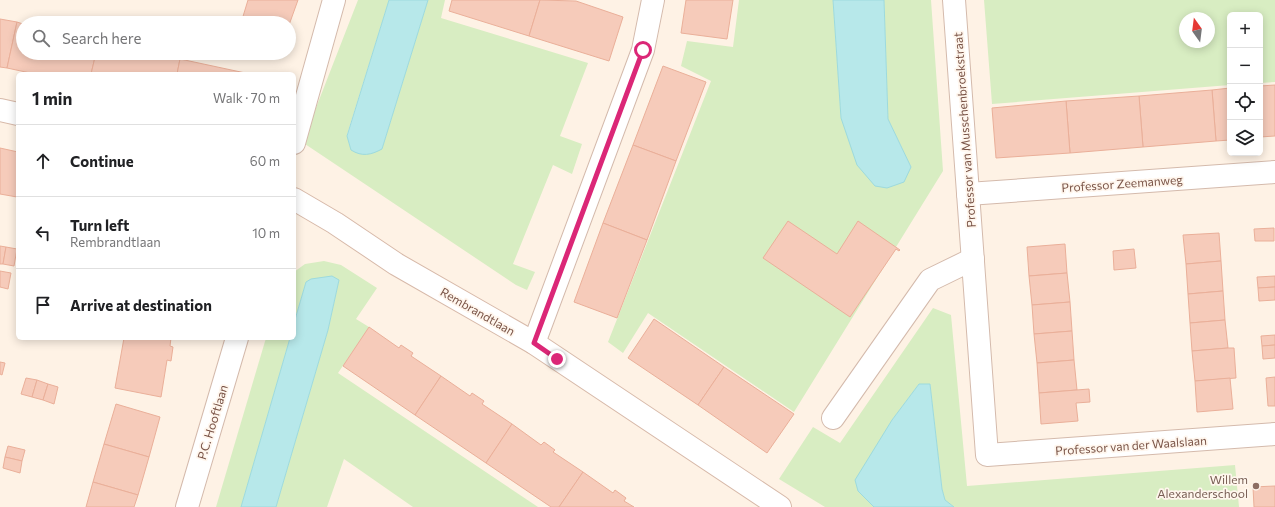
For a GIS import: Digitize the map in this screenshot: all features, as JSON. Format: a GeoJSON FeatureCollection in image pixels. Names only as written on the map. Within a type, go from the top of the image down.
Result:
{"type":"FeatureCollection","features":[{"type":"Feature","properties":{"kind":"street"},"geometry":{"type":"LineString","coordinates":[[296,136],[334,0]]}},
{"type":"Feature","properties":{"kind":"street"},"geometry":{"type":"LineString","coordinates":[[534,343],[643,50],[653,0]]}},
{"type":"Feature","properties":{"kind":"street","name":"Professor van Musschenbroekstraat"},"geometry":{"type":"LineString","coordinates":[[954,0],[988,455]]}},
{"type":"Feature","properties":{"kind":"street"},"geometry":{"type":"LineString","coordinates":[[0,110],[16,114]]}},
{"type":"Feature","properties":{"kind":"street","name":"Professor Zeemanweg"},"geometry":{"type":"LineString","coordinates":[[968,194],[1275,172]]}},
{"type":"Feature","properties":{"kind":"street","name":"Rembrandtlaan"},"geometry":{"type":"LineString","coordinates":[[296,200],[335,223],[396,264],[534,343],[756,501],[780,507]]}},
{"type":"Feature","properties":{"kind":"street"},"geometry":{"type":"LineString","coordinates":[[833,418],[930,280],[973,259]]}},
{"type":"Feature","properties":{"kind":"street","name":"P.C. Hooftlaan"},"geometry":{"type":"LineString","coordinates":[[187,507],[236,340]]}},
{"type":"Feature","properties":{"kind":"street","name":"Professor van der Waalslaan"},"geometry":{"type":"LineString","coordinates":[[988,455],[1275,434]]}},
{"type":"Feature","properties":{"kind":"green space"},"geometry":{"type":"Polygon","coordinates":[[[358,0],[389,0],[347,135],[351,150],[382,149],[428,0],[445,0],[441,18],[588,63],[560,136],[582,144],[572,174],[553,165],[513,264],[535,272],[527,290],[516,285],[305,144],[305,136],[358,0]]]}},
{"type":"Feature","properties":{"kind":"green space"},"geometry":{"type":"Polygon","coordinates":[[[739,0],[833,0],[841,118],[911,167],[888,119],[884,0],[931,0],[943,171],[794,412],[648,313],[623,353],[608,342],[711,81],[681,66],[687,41],[733,47],[739,0]]]}},
{"type":"Feature","properties":{"kind":"green space"},"geometry":{"type":"Polygon","coordinates":[[[984,0],[1275,0],[1275,82],[1263,83],[1263,12],[1227,12],[1227,85],[992,104],[984,0]]]}},
{"type":"Feature","properties":{"kind":"green space"},"geometry":{"type":"Polygon","coordinates":[[[324,261],[341,265],[377,288],[356,319],[369,327],[338,373],[538,507],[413,507],[344,459],[327,507],[276,507],[328,330],[339,280],[306,282],[296,316],[296,271],[305,264],[324,261]]]}},
{"type":"Feature","properties":{"kind":"green space"},"geometry":{"type":"Polygon","coordinates":[[[933,308],[951,315],[967,486],[1235,465],[1239,507],[954,507],[945,500],[942,489],[930,384],[919,384],[892,420],[858,491],[874,507],[825,507],[779,479],[813,427],[840,443],[933,308]]]}},
{"type":"Feature","properties":{"kind":"green space"},"geometry":{"type":"Polygon","coordinates":[[[265,340],[289,340],[241,507],[216,507],[265,340]]]}},
{"type":"Feature","properties":{"kind":"water"},"geometry":{"type":"Polygon","coordinates":[[[389,0],[428,0],[382,149],[370,154],[359,154],[351,150],[347,136],[389,0]]]}},
{"type":"Feature","properties":{"kind":"water"},"geometry":{"type":"Polygon","coordinates":[[[833,0],[884,0],[888,119],[911,167],[904,182],[887,188],[875,186],[857,165],[841,118],[833,0]]]}},
{"type":"Feature","properties":{"kind":"water"},"geometry":{"type":"Polygon","coordinates":[[[332,276],[339,280],[328,330],[276,507],[241,507],[289,340],[296,340],[296,316],[306,282],[311,279],[332,276]]]}},
{"type":"Feature","properties":{"kind":"water"},"geometry":{"type":"Polygon","coordinates":[[[919,384],[930,384],[942,489],[945,500],[954,507],[874,507],[858,491],[855,480],[892,420],[919,384]]]}},
{"type":"Feature","properties":{"kind":"building"},"geometry":{"type":"Polygon","coordinates":[[[248,0],[298,0],[292,16],[243,16],[248,0]]]}},
{"type":"Feature","properties":{"kind":"building"},"geometry":{"type":"Polygon","coordinates":[[[452,0],[540,0],[529,36],[449,11],[452,0]]]}},
{"type":"Feature","properties":{"kind":"building"},"geometry":{"type":"Polygon","coordinates":[[[540,0],[576,1],[623,17],[609,61],[529,36],[540,0]]]}},
{"type":"Feature","properties":{"kind":"building"},"geometry":{"type":"Polygon","coordinates":[[[686,0],[733,0],[727,39],[681,33],[686,0]]]}},
{"type":"Feature","properties":{"kind":"building"},"geometry":{"type":"Polygon","coordinates":[[[0,19],[16,22],[16,27],[7,68],[0,67],[0,19]]]}},
{"type":"Feature","properties":{"kind":"building"},"geometry":{"type":"Polygon","coordinates":[[[16,27],[16,60],[94,60],[91,72],[26,72],[7,68],[16,27]]]}},
{"type":"Feature","properties":{"kind":"building"},"geometry":{"type":"Polygon","coordinates":[[[94,60],[180,60],[177,72],[91,72],[94,60]]]}},
{"type":"Feature","properties":{"kind":"building"},"geometry":{"type":"Polygon","coordinates":[[[180,60],[185,60],[241,72],[177,72],[180,60]]]}},
{"type":"Feature","properties":{"kind":"building"},"geometry":{"type":"Polygon","coordinates":[[[663,66],[706,82],[676,161],[633,145],[663,66]]]}},
{"type":"Feature","properties":{"kind":"building"},"geometry":{"type":"Polygon","coordinates":[[[1275,85],[1275,136],[1263,137],[1263,86],[1275,85]]]}},
{"type":"Feature","properties":{"kind":"building"},"geometry":{"type":"Polygon","coordinates":[[[1227,88],[1227,140],[1216,141],[1212,90],[1227,88]]]}},
{"type":"Feature","properties":{"kind":"building"},"geometry":{"type":"Polygon","coordinates":[[[1212,90],[1216,141],[1143,147],[1139,96],[1212,90]]]}},
{"type":"Feature","properties":{"kind":"building"},"geometry":{"type":"Polygon","coordinates":[[[1139,96],[1143,147],[1070,153],[1066,101],[1139,96]]]}},
{"type":"Feature","properties":{"kind":"building"},"geometry":{"type":"Polygon","coordinates":[[[1066,101],[1070,153],[996,158],[992,108],[1066,101]]]}},
{"type":"Feature","properties":{"kind":"building"},"geometry":{"type":"Polygon","coordinates":[[[633,145],[676,161],[647,240],[603,223],[633,145]]]}},
{"type":"Feature","properties":{"kind":"building"},"geometry":{"type":"Polygon","coordinates":[[[0,148],[16,152],[16,197],[0,194],[0,148]]]}},
{"type":"Feature","properties":{"kind":"building"},"geometry":{"type":"Polygon","coordinates":[[[788,221],[837,254],[858,221],[900,250],[899,251],[896,249],[850,317],[763,258],[788,221]]]}},
{"type":"Feature","properties":{"kind":"building"},"geometry":{"type":"Polygon","coordinates":[[[603,223],[647,240],[617,318],[574,302],[603,223]]]}},
{"type":"Feature","properties":{"kind":"building"},"geometry":{"type":"Polygon","coordinates":[[[1274,228],[1274,241],[1255,241],[1254,229],[1274,228]]]}},
{"type":"Feature","properties":{"kind":"building"},"geometry":{"type":"Polygon","coordinates":[[[1219,233],[1221,261],[1186,264],[1183,235],[1219,233]]]}},
{"type":"Feature","properties":{"kind":"building"},"geometry":{"type":"Polygon","coordinates":[[[1065,244],[1067,273],[1029,276],[1027,247],[1065,244]]]}},
{"type":"Feature","properties":{"kind":"building"},"geometry":{"type":"Polygon","coordinates":[[[0,246],[6,247],[3,264],[0,264],[0,246]]]}},
{"type":"Feature","properties":{"kind":"building"},"geometry":{"type":"Polygon","coordinates":[[[6,247],[16,249],[14,266],[3,264],[6,247]]]}},
{"type":"Feature","properties":{"kind":"building"},"geometry":{"type":"Polygon","coordinates":[[[1134,249],[1136,268],[1114,270],[1113,251],[1134,249]]]}},
{"type":"Feature","properties":{"kind":"building"},"geometry":{"type":"Polygon","coordinates":[[[1221,261],[1223,291],[1188,294],[1186,264],[1221,261]]]}},
{"type":"Feature","properties":{"kind":"building"},"geometry":{"type":"Polygon","coordinates":[[[0,271],[11,273],[8,289],[0,287],[0,271]]]}},
{"type":"Feature","properties":{"kind":"building"},"geometry":{"type":"Polygon","coordinates":[[[1067,273],[1070,302],[1032,305],[1029,276],[1067,273]]]}},
{"type":"Feature","properties":{"kind":"building"},"geometry":{"type":"Polygon","coordinates":[[[1275,276],[1275,287],[1258,288],[1257,277],[1275,276]]]}},
{"type":"Feature","properties":{"kind":"building"},"geometry":{"type":"Polygon","coordinates":[[[1275,287],[1275,300],[1259,301],[1258,288],[1275,287]]]}},
{"type":"Feature","properties":{"kind":"building"},"geometry":{"type":"Polygon","coordinates":[[[1223,291],[1225,320],[1190,323],[1188,294],[1223,291]]]}},
{"type":"Feature","properties":{"kind":"building"},"geometry":{"type":"Polygon","coordinates":[[[1070,302],[1072,331],[1034,334],[1032,305],[1070,302]]]}},
{"type":"Feature","properties":{"kind":"building"},"geometry":{"type":"Polygon","coordinates":[[[654,319],[724,367],[698,405],[628,358],[654,319]]]}},
{"type":"Feature","properties":{"kind":"building"},"geometry":{"type":"Polygon","coordinates":[[[1225,320],[1228,348],[1192,351],[1190,323],[1225,320]]]}},
{"type":"Feature","properties":{"kind":"building"},"geometry":{"type":"Polygon","coordinates":[[[369,327],[399,348],[401,345],[413,353],[411,356],[441,376],[415,415],[343,366],[369,327]]]}},
{"type":"Feature","properties":{"kind":"building"},"geometry":{"type":"Polygon","coordinates":[[[1072,331],[1074,360],[1037,363],[1034,334],[1072,331]]]}},
{"type":"Feature","properties":{"kind":"building"},"geometry":{"type":"Polygon","coordinates":[[[1275,335],[1275,345],[1262,346],[1261,336],[1275,335]]]}},
{"type":"Feature","properties":{"kind":"building"},"geometry":{"type":"Polygon","coordinates":[[[124,340],[171,340],[170,346],[173,347],[171,361],[167,360],[161,397],[115,388],[124,340]]]}},
{"type":"Feature","properties":{"kind":"building"},"geometry":{"type":"Polygon","coordinates":[[[1275,345],[1275,358],[1263,359],[1262,346],[1275,345]]]}},
{"type":"Feature","properties":{"kind":"building"},"geometry":{"type":"Polygon","coordinates":[[[1234,348],[1236,378],[1195,381],[1192,351],[1234,348]]]}},
{"type":"Feature","properties":{"kind":"building"},"geometry":{"type":"Polygon","coordinates":[[[1074,360],[1077,390],[1039,393],[1037,363],[1074,360]]]}},
{"type":"Feature","properties":{"kind":"building"},"geometry":{"type":"Polygon","coordinates":[[[0,362],[5,363],[2,375],[0,374],[0,362]]]}},
{"type":"Feature","properties":{"kind":"building"},"geometry":{"type":"Polygon","coordinates":[[[724,367],[794,414],[767,453],[698,405],[724,367]]]}},
{"type":"Feature","properties":{"kind":"building"},"geometry":{"type":"Polygon","coordinates":[[[441,376],[470,396],[472,393],[484,401],[482,404],[512,424],[486,463],[415,415],[441,376]]]}},
{"type":"Feature","properties":{"kind":"building"},"geometry":{"type":"Polygon","coordinates":[[[1275,377],[1275,406],[1268,406],[1266,378],[1275,377]]]}},
{"type":"Feature","properties":{"kind":"building"},"geometry":{"type":"Polygon","coordinates":[[[26,378],[37,380],[32,397],[21,394],[26,378]]]}},
{"type":"Feature","properties":{"kind":"building"},"geometry":{"type":"Polygon","coordinates":[[[1230,378],[1233,409],[1197,412],[1195,381],[1230,378]]]}},
{"type":"Feature","properties":{"kind":"building"},"geometry":{"type":"Polygon","coordinates":[[[37,380],[48,384],[43,400],[32,397],[37,380]]]}},
{"type":"Feature","properties":{"kind":"building"},"geometry":{"type":"Polygon","coordinates":[[[48,384],[58,387],[54,404],[43,400],[48,384]]]}},
{"type":"Feature","properties":{"kind":"building"},"geometry":{"type":"Polygon","coordinates":[[[1089,389],[1090,402],[1076,403],[1078,421],[1041,424],[1039,393],[1089,389]]]}},
{"type":"Feature","properties":{"kind":"building"},"geometry":{"type":"Polygon","coordinates":[[[116,404],[160,417],[149,457],[104,444],[116,404]]]}},
{"type":"Feature","properties":{"kind":"building"},"geometry":{"type":"Polygon","coordinates":[[[512,424],[541,445],[544,442],[555,450],[553,452],[583,472],[559,507],[551,507],[486,463],[512,424]]]}},
{"type":"Feature","properties":{"kind":"building"},"geometry":{"type":"Polygon","coordinates":[[[104,444],[149,457],[138,495],[93,482],[104,444]]]}},
{"type":"Feature","properties":{"kind":"building"},"geometry":{"type":"Polygon","coordinates":[[[8,446],[25,450],[22,461],[5,457],[8,446]]]}},
{"type":"Feature","properties":{"kind":"building"},"geometry":{"type":"Polygon","coordinates":[[[5,457],[22,461],[20,473],[3,468],[5,457]]]}},
{"type":"Feature","properties":{"kind":"building"},"geometry":{"type":"Polygon","coordinates":[[[583,472],[613,493],[615,490],[626,498],[624,501],[634,507],[559,507],[583,472]]]}},
{"type":"Feature","properties":{"kind":"building"},"geometry":{"type":"Polygon","coordinates":[[[93,482],[138,495],[134,507],[86,507],[93,482]]]}},
{"type":"Feature","properties":{"kind":"building"},"geometry":{"type":"Polygon","coordinates":[[[1275,486],[1275,507],[1254,507],[1253,487],[1275,486]]]}},
{"type":"Feature","properties":{"kind":"place","name":"Willem Alexanderschool"},"geometry":{"type":"Point","coordinates":[1256,486]}},
{"type":"Feature","properties":{"kind":"route"},"geometry":{"type":"LineString","coordinates":[[557,359],[534,343],[643,50]]}}]}
